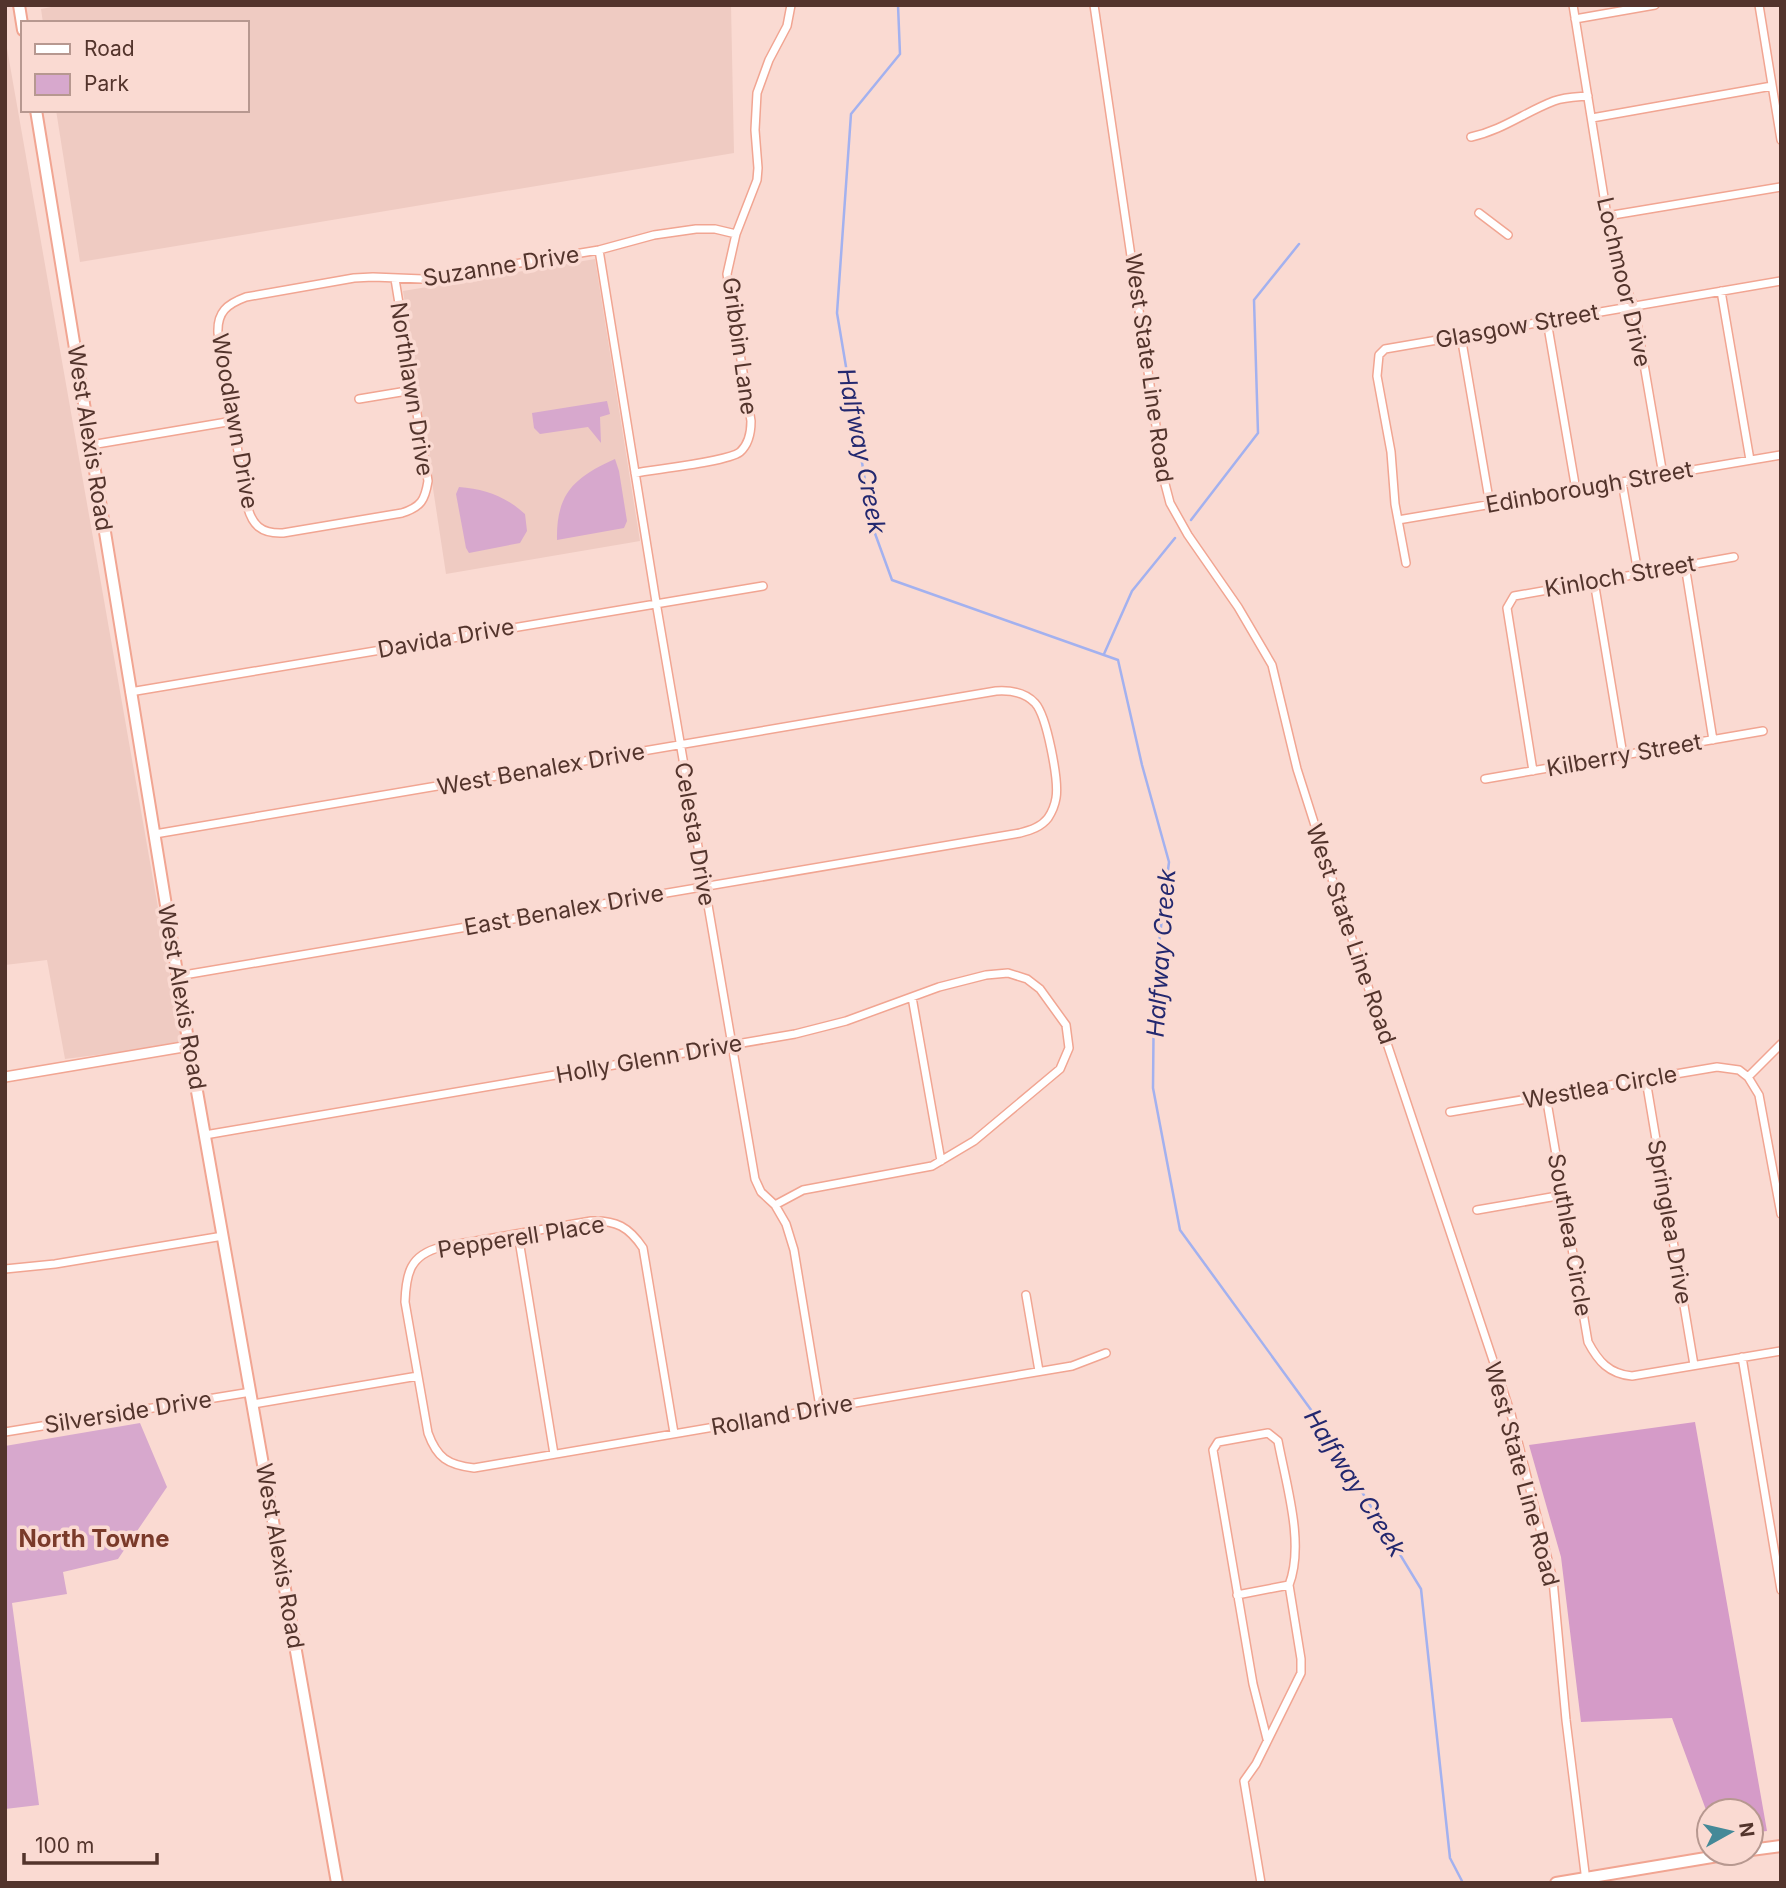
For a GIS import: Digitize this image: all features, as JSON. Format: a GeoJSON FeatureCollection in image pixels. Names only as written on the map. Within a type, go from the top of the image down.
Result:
{"type":"FeatureCollection","features":[{"type":"Feature","properties":{"kind":"main road","name":"West Alexis Road"},"geometry":{"type":"LineString","coordinates":[[36,112],[189,1046],[337,1883]]}},
{"type":"Feature","properties":{"kind":"main road"},"geometry":{"type":"LineString","coordinates":[[1556,1883],[1695,1860]]}},
{"type":"Feature","properties":{"kind":"street","name":"Gribbin Lane"},"geometry":{"type":"LineString","coordinates":[[635,473],[739,453],[751,431],[727,274],[736,234],[757,180],[757,93],[769,60],[787,26],[791,5]]}},
{"type":"Feature","properties":{"kind":"street","name":"West State Line Road"},"geometry":{"type":"LineString","coordinates":[[1094,5],[1164,480],[1170,503],[1188,535],[1245,618],[1272,665],[1297,769],[1325,857],[1511,1414],[1553,1580],[1566,1720],[1586,1880]]}},
{"type":"Feature","properties":{"kind":"street","name":"Lochmoor Drive"},"geometry":{"type":"LineString","coordinates":[[1573,5],[1616,266],[1634,306],[1663,475]]}},
{"type":"Feature","properties":{"kind":"street"},"geometry":{"type":"LineString","coordinates":[[1576,19],[1655,5]]}},
{"type":"Feature","properties":{"kind":"street"},"geometry":{"type":"LineString","coordinates":[[1759,5],[1781,139]]}},
{"type":"Feature","properties":{"kind":"street"},"geometry":{"type":"LineString","coordinates":[[1592,118],[1772,86]]}},
{"type":"Feature","properties":{"kind":"street"},"geometry":{"type":"LineString","coordinates":[[1471,137],[1505,127],[1557,100],[1588,96]]}},
{"type":"Feature","properties":{"kind":"street"},"geometry":{"type":"LineString","coordinates":[[1607,216],[1781,187]]}},
{"type":"Feature","properties":{"kind":"street"},"geometry":{"type":"LineString","coordinates":[[1479,213],[1508,235]]}},
{"type":"Feature","properties":{"kind":"street","name":"Suzanne Drive"},"geometry":{"type":"LineString","coordinates":[[225,308],[246,297],[355,278],[423,279],[599,250],[654,235],[695,229],[715,229],[736,234]]}},
{"type":"Feature","properties":{"kind":"street","name":"Celesta Drive"},"geometry":{"type":"LineString","coordinates":[[599,250],[755,1179],[761,1192],[775,1205],[786,1224],[794,1250],[820,1407]]}},
{"type":"Feature","properties":{"kind":"street","name":"Northlawn Drive"},"geometry":{"type":"LineString","coordinates":[[263,531],[283,533],[402,513],[415,508],[425,499],[428,481],[395,279]]}},
{"type":"Feature","properties":{"kind":"street","name":"Glasgow Street"},"geometry":{"type":"LineString","coordinates":[[1398,520],[1391,452],[1376,365],[1379,355],[1385,349],[1781,281]]}},
{"type":"Feature","properties":{"kind":"street"},"geometry":{"type":"LineString","coordinates":[[1721,291],[1750,460]]}},
{"type":"Feature","properties":{"kind":"street","name":"Woodlawn Drive"},"geometry":{"type":"LineString","coordinates":[[225,308],[218,322],[233,421],[250,518],[263,531]]}},
{"type":"Feature","properties":{"kind":"street"},"geometry":{"type":"LineString","coordinates":[[1547,321],[1576,490]]}},
{"type":"Feature","properties":{"kind":"street"},"geometry":{"type":"LineString","coordinates":[[1461,336],[1490,505]]}},
{"type":"Feature","properties":{"kind":"street"},"geometry":{"type":"LineString","coordinates":[[359,399],[413,390]]}},
{"type":"Feature","properties":{"kind":"street"},"geometry":{"type":"LineString","coordinates":[[91,445],[233,421]]}},
{"type":"Feature","properties":{"kind":"street","name":"Edinborough Street"},"geometry":{"type":"LineString","coordinates":[[1398,520],[1781,455]]}},
{"type":"Feature","properties":{"kind":"street"},"geometry":{"type":"LineString","coordinates":[[1622,482],[1638,573]]}},
{"type":"Feature","properties":{"kind":"street"},"geometry":{"type":"LineString","coordinates":[[1398,520],[1406,563]]}},
{"type":"Feature","properties":{"kind":"street","name":"Kinloch Street"},"geometry":{"type":"LineString","coordinates":[[1533,771],[1507,608],[1509,601],[1521,593],[1734,557]]}},
{"type":"Feature","properties":{"kind":"street"},"geometry":{"type":"LineString","coordinates":[[1685,565],[1713,740]]}},
{"type":"Feature","properties":{"kind":"street"},"geometry":{"type":"LineString","coordinates":[[1594,581],[1623,755]]}},
{"type":"Feature","properties":{"kind":"street","name":"Davida Drive"},"geometry":{"type":"LineString","coordinates":[[130,692],[763,586]]}},
{"type":"Feature","properties":{"kind":"street","name":"West Benalex Drive"},"geometry":{"type":"LineString","coordinates":[[155,834],[1008,690],[1029,697],[1037,705],[1043,714],[1051,754]]}},
{"type":"Feature","properties":{"kind":"street","name":"Kilberry Street"},"geometry":{"type":"LineString","coordinates":[[1485,779],[1763,732]]}},
{"type":"Feature","properties":{"kind":"street","name":"East Benalex Drive"},"geometry":{"type":"LineString","coordinates":[[178,976],[1031,830],[1048,818],[1056,799],[1051,754]]}},
{"type":"Feature","properties":{"kind":"street","name":"Holly Glenn Drive"},"geometry":{"type":"LineString","coordinates":[[205,1135],[818,1029],[986,975],[1008,973],[1027,979],[1040,989],[1066,1025],[1069,1048],[1060,1069],[974,1141],[941,1161]]}},
{"type":"Feature","properties":{"kind":"street"},"geometry":{"type":"LineString","coordinates":[[775,1205],[803,1191],[917,1171],[941,1161],[912,997]]}},
{"type":"Feature","properties":{"kind":"street"},"geometry":{"type":"LineString","coordinates":[[1781,1044],[1748,1077],[1759,1095],[1763,1109],[1781,1214]]}},
{"type":"Feature","properties":{"kind":"street"},"geometry":{"type":"LineString","coordinates":[[5,1077],[189,1046]]}},
{"type":"Feature","properties":{"kind":"street","name":"Westlea Circle"},"geometry":{"type":"LineString","coordinates":[[1450,1112],[1717,1067],[1739,1070],[1748,1077]]}},
{"type":"Feature","properties":{"kind":"street","name":"Springlea Drive"},"geometry":{"type":"LineString","coordinates":[[1646,1080],[1694,1365]]}},
{"type":"Feature","properties":{"kind":"street","name":"Southlea Circle"},"geometry":{"type":"LineString","coordinates":[[1546,1096],[1588,1342],[1595,1357],[1607,1368],[1632,1376],[1694,1365]]}},
{"type":"Feature","properties":{"kind":"street"},"geometry":{"type":"LineString","coordinates":[[1477,1210],[1563,1195]]}},
{"type":"Feature","properties":{"kind":"street","name":"Pepperell Place"},"geometry":{"type":"LineString","coordinates":[[418,1376],[405,1302],[405,1285],[410,1267],[431,1250],[605,1220],[616,1222],[633,1234],[643,1248],[674,1433]]}},
{"type":"Feature","properties":{"kind":"street"},"geometry":{"type":"LineString","coordinates":[[518,1234],[554,1454]]}},
{"type":"Feature","properties":{"kind":"street"},"geometry":{"type":"LineString","coordinates":[[5,1269],[55,1264],[223,1236]]}},
{"type":"Feature","properties":{"kind":"street"},"geometry":{"type":"LineString","coordinates":[[1026,1295],[1039,1371]]}},
{"type":"Feature","properties":{"kind":"street"},"geometry":{"type":"LineString","coordinates":[[1694,1365],[1781,1351]]}},
{"type":"Feature","properties":{"kind":"street","name":"Rolland Drive"},"geometry":{"type":"LineString","coordinates":[[418,1376],[433,1448],[456,1465],[474,1468],[1072,1366],[1106,1353]]}},
{"type":"Feature","properties":{"kind":"street"},"geometry":{"type":"LineString","coordinates":[[1742,1357],[1781,1590]]}},
{"type":"Feature","properties":{"kind":"street"},"geometry":{"type":"LineString","coordinates":[[253,1404],[418,1376]]}},
{"type":"Feature","properties":{"kind":"street","name":"Silverside Drive"},"geometry":{"type":"LineString","coordinates":[[5,1432],[251,1392]]}},
{"type":"Feature","properties":{"kind":"street"},"geometry":{"type":"LineString","coordinates":[[1261,1883],[1244,1781],[1256,1764],[1301,1673],[1289,1585],[1293,1576],[1296,1544],[1278,1441],[1268,1433],[1218,1442],[1213,1450],[1252,1684],[1267,1739]]}},
{"type":"Feature","properties":{"kind":"street"},"geometry":{"type":"LineString","coordinates":[[1237,1595],[1289,1585]]}},
{"type":"Feature","properties":{"kind":"shaded area"},"geometry":{"type":"Polygon","coordinates":[[[62,5],[731,5],[734,153],[80,262],[56,112],[248,112],[248,21],[43,21],[41,9],[62,5]]]}},
{"type":"Feature","properties":{"kind":"shaded area"},"geometry":{"type":"Polygon","coordinates":[[[5,37],[182,1044],[65,1059],[47,960],[5,965],[5,37]]]}},
{"type":"Feature","properties":{"kind":"shaded area"},"geometry":{"type":"Polygon","coordinates":[[[595,259],[640,541],[446,574],[403,291],[595,259]]]}},
{"type":"Feature","properties":{"kind":"shaded area"},"geometry":{"type":"Polygon","coordinates":[[[1695,1422],[1761,1797],[1701,1797],[1672,1718],[1581,1722],[1561,1557],[1529,1445],[1695,1422]]]}},
{"type":"Feature","properties":{"kind":"green space"},"geometry":{"type":"Polygon","coordinates":[[[607,401],[610,414],[600,417],[601,443],[588,427],[540,434],[534,428],[532,413],[607,401]]]}},
{"type":"Feature","properties":{"kind":"green space"},"geometry":{"type":"Polygon","coordinates":[[[615,459],[627,521],[624,528],[557,540],[564,498],[579,480],[615,459]]]}},
{"type":"Feature","properties":{"kind":"green space"},"geometry":{"type":"Polygon","coordinates":[[[459,487],[494,495],[510,502],[525,514],[527,531],[520,543],[469,553],[456,494],[459,487]]]}},
{"type":"Feature","properties":{"kind":"green space"},"geometry":{"type":"Polygon","coordinates":[[[140,1423],[167,1487],[118,1559],[63,1572],[67,1594],[12,1603],[39,1805],[5,1809],[5,1446],[140,1423]]]}},
{"type":"Feature","properties":{"kind":"waterway","name":"Halfway Creek"},"geometry":{"type":"LineString","coordinates":[[898,5],[900,54],[851,114],[837,313],[873,528],[892,580],[1118,660],[1142,765],[1169,862],[1154,983],[1153,1088],[1180,1230],[1317,1418],[1421,1589],[1450,1858],[1463,1883]]}},
{"type":"Feature","properties":{"kind":"waterway"},"geometry":{"type":"LineString","coordinates":[[1191,520],[1258,433],[1254,300],[1299,244]]}},
{"type":"Feature","properties":{"kind":"waterway"},"geometry":{"type":"LineString","coordinates":[[1104,654],[1132,591],[1175,538]]}},
{"type":"Feature","properties":{"kind":"district","name":"North Towne"},"geometry":{"type":"Point","coordinates":[94,1538]}}]}
